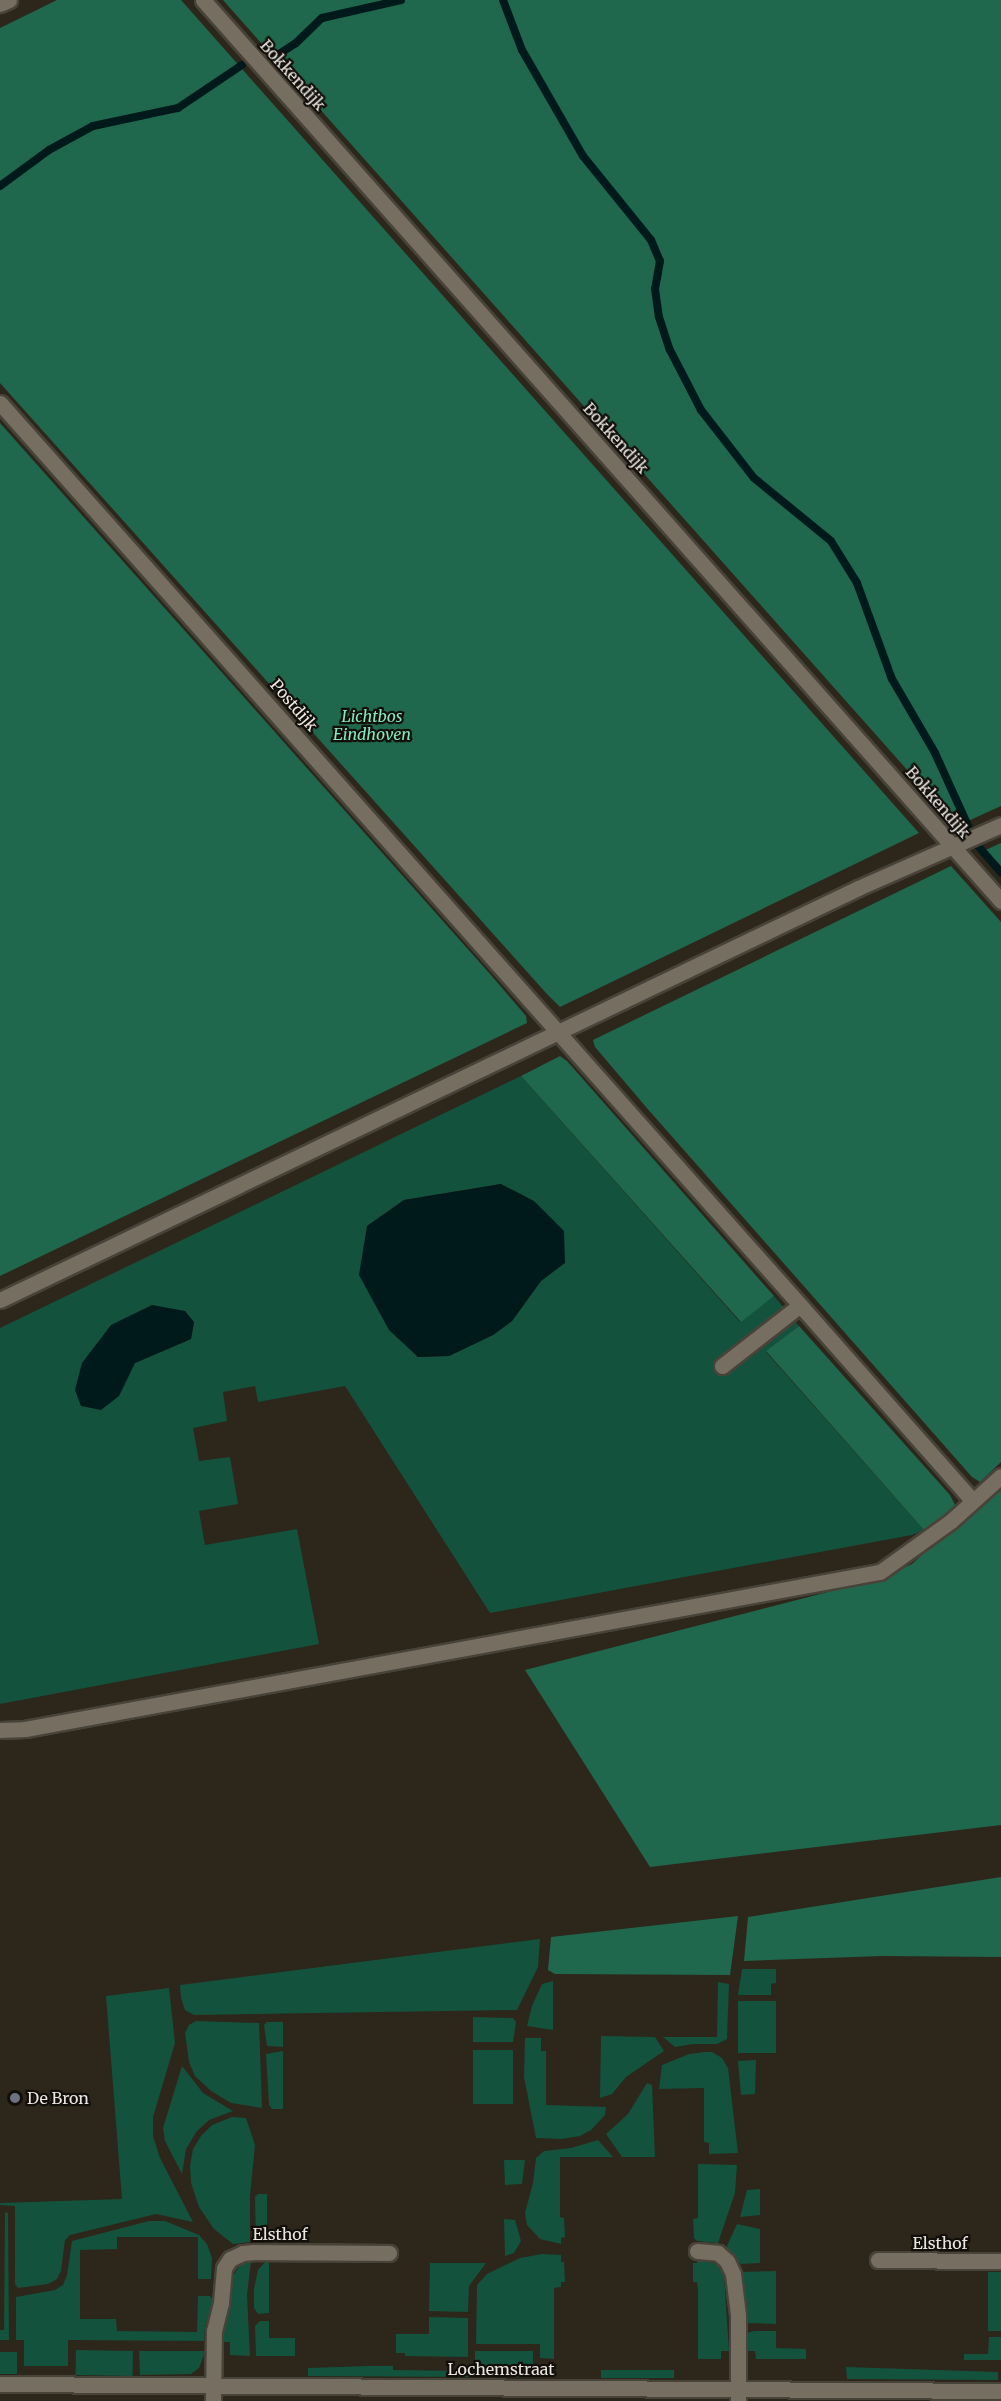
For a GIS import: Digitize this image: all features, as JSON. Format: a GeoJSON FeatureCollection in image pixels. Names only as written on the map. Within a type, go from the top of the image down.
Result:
{"type":"FeatureCollection","features":[{"type":"Feature","properties":{"kind":"street"},"geometry":{"type":"LineString","coordinates":[[0,4],[9,0]]}},
{"type":"Feature","properties":{"kind":"street","name":"Bokkendijk"},"geometry":{"type":"LineString","coordinates":[[203,0],[1001,901]]}},
{"type":"Feature","properties":{"kind":"street","name":"Postdijk"},"geometry":{"type":"LineString","coordinates":[[0,403],[195,620],[557,1033],[974,1501]]}},
{"type":"Feature","properties":{"kind":"street"},"geometry":{"type":"LineString","coordinates":[[0,1300],[858,888],[954,848],[1001,825]]}},
{"type":"Feature","properties":{"kind":"street"},"geometry":{"type":"LineString","coordinates":[[722,1366],[800,1305]]}},
{"type":"Feature","properties":{"kind":"street"},"geometry":{"type":"LineString","coordinates":[[0,1730],[36,1727],[880,1572],[951,1521],[1001,1476]]}},
{"type":"Feature","properties":{"kind":"street"},"geometry":{"type":"LineString","coordinates":[[697,2251],[718,2253],[727,2261],[733,2274],[738,2315],[738,2395]]}},
{"type":"Feature","properties":{"kind":"street","name":"Elsthof"},"geometry":{"type":"LineString","coordinates":[[212,2393],[214,2331],[221,2303],[224,2268],[230,2259],[243,2253],[254,2252],[389,2253]]}},
{"type":"Feature","properties":{"kind":"street","name":"Elsthof"},"geometry":{"type":"LineString","coordinates":[[878,2260],[1001,2261]]}},
{"type":"Feature","properties":{"kind":"street","name":"Lochemstraat"},"geometry":{"type":"LineString","coordinates":[[0,2384],[212,2393],[738,2395],[1001,2391]]}},
{"type":"Feature","properties":{"kind":"green space","name":"Lichtbos Eindhoven"},"geometry":{"type":"Polygon","coordinates":[[[57,0],[181,0],[919,833],[560,1007],[0,383],[0,28],[57,0]]]}},
{"type":"Feature","properties":{"kind":"green space"},"geometry":{"type":"Polygon","coordinates":[[[223,0],[1001,0],[1001,806],[957,826],[223,0]]]}},
{"type":"Feature","properties":{"kind":"green space"},"geometry":{"type":"Polygon","coordinates":[[[0,423],[490,974],[526,1016],[527,1023],[0,1276],[0,423]]]}},
{"type":"Feature","properties":{"kind":"green space"},"geometry":{"type":"Polygon","coordinates":[[[1001,843],[1001,874],[981,852],[1001,843]]]}},
{"type":"Feature","properties":{"kind":"green space"},"geometry":{"type":"Polygon","coordinates":[[[951,866],[1001,922],[1001,1462],[980,1482],[972,1477],[646,1107],[595,1047],[593,1040],[951,866]]]}},
{"type":"Feature","properties":{"kind":"green space"},"geometry":{"type":"Polygon","coordinates":[[[560,1056],[567,1061],[774,1296],[741,1322],[521,1076],[560,1056]]]}},
{"type":"Feature","properties":{"kind":"green space"},"geometry":{"type":"Polygon","coordinates":[[[521,1076],[740,1322],[774,1296],[799,1326],[766,1352],[924,1530],[912,1535],[490,1613],[345,1386],[258,1402],[255,1386],[223,1392],[227,1421],[193,1428],[199,1461],[230,1457],[238,1504],[199,1511],[205,1545],[297,1529],[319,1644],[0,1704],[0,1328],[521,1076]],[[501,1184],[404,1200],[367,1226],[417,1357],[449,1356],[493,1335],[512,1321],[541,1281],[565,1262],[501,1184]],[[194,1322],[135,1363],[191,1339],[194,1322]]]}},
{"type":"Feature","properties":{"kind":"green space"},"geometry":{"type":"Polygon","coordinates":[[[799,1326],[950,1495],[955,1505],[932,1526],[924,1530],[766,1351],[799,1326]]]}},
{"type":"Feature","properties":{"kind":"green space"},"geometry":{"type":"Polygon","coordinates":[[[1001,1481],[1001,1825],[650,1867],[525,1670],[882,1578],[912,1564],[1001,1481]]]}},
{"type":"Feature","properties":{"kind":"green space"},"geometry":{"type":"Polygon","coordinates":[[[1001,1877],[1001,1957],[882,1956],[744,1961],[748,1917],[1001,1877]]]}},
{"type":"Feature","properties":{"kind":"green space"},"geometry":{"type":"Polygon","coordinates":[[[738,1916],[730,1975],[555,1974],[548,1970],[551,1937],[738,1916]]]}},
{"type":"Feature","properties":{"kind":"green space"},"geometry":{"type":"Polygon","coordinates":[[[540,1939],[538,1967],[517,2010],[194,2015],[185,2010],[181,1998],[180,1985],[540,1939]]]}},
{"type":"Feature","properties":{"kind":"green space"},"geometry":{"type":"Polygon","coordinates":[[[742,1969],[776,1969],[776,1983],[771,1984],[771,1995],[738,1995],[742,1969]]]}},
{"type":"Feature","properties":{"kind":"green space"},"geometry":{"type":"Polygon","coordinates":[[[553,1981],[553,2030],[527,2026],[532,2006],[542,1984],[553,1981]]]}},
{"type":"Feature","properties":{"kind":"green space"},"geometry":{"type":"Polygon","coordinates":[[[718,1982],[729,1984],[727,2039],[717,2044],[675,2047],[663,2037],[717,2037],[718,1982]]]}},
{"type":"Feature","properties":{"kind":"green space"},"geometry":{"type":"Polygon","coordinates":[[[169,1988],[175,2043],[153,2117],[153,2136],[160,2158],[193,2222],[156,2214],[70,2235],[65,2240],[61,2271],[57,2279],[48,2284],[18,2288],[15,2284],[15,2206],[0,2205],[0,2203],[122,2199],[106,1996],[169,1988]]]}},
{"type":"Feature","properties":{"kind":"green space"},"geometry":{"type":"Polygon","coordinates":[[[738,2001],[776,2001],[776,2053],[738,2053],[738,2001]]]}},
{"type":"Feature","properties":{"kind":"green space"},"geometry":{"type":"Polygon","coordinates":[[[473,2017],[513,2018],[516,2022],[513,2042],[473,2042],[473,2017]]]}},
{"type":"Feature","properties":{"kind":"green space"},"geometry":{"type":"Polygon","coordinates":[[[196,2021],[259,2023],[262,2108],[231,2103],[211,2091],[195,2076],[189,2062],[185,2033],[189,2025],[196,2021]]]}},
{"type":"Feature","properties":{"kind":"green space"},"geometry":{"type":"Polygon","coordinates":[[[267,2022],[283,2022],[283,2047],[267,2046],[264,2025],[267,2022]]]}},
{"type":"Feature","properties":{"kind":"green space"},"geometry":{"type":"Polygon","coordinates":[[[601,2036],[655,2037],[664,2051],[626,2077],[612,2094],[600,2098],[601,2036]]]}},
{"type":"Feature","properties":{"kind":"green space"},"geometry":{"type":"Polygon","coordinates":[[[525,2038],[541,2038],[541,2051],[546,2051],[546,2105],[606,2107],[605,2115],[591,2130],[580,2136],[561,2139],[536,2138],[524,2077],[525,2038]]]}},
{"type":"Feature","properties":{"kind":"green space"},"geometry":{"type":"Polygon","coordinates":[[[473,2050],[513,2050],[513,2104],[473,2104],[473,2050]]]}},
{"type":"Feature","properties":{"kind":"green space"},"geometry":{"type":"Polygon","coordinates":[[[283,2051],[283,2109],[272,2109],[269,2105],[266,2054],[283,2051]]]}},
{"type":"Feature","properties":{"kind":"green space"},"geometry":{"type":"Polygon","coordinates":[[[712,2052],[722,2058],[728,2068],[738,2153],[709,2154],[709,2143],[704,2142],[704,2088],[659,2089],[662,2065],[689,2054],[712,2052]]]}},
{"type":"Feature","properties":{"kind":"green space"},"geometry":{"type":"Polygon","coordinates":[[[756,2060],[755,2094],[741,2095],[738,2061],[756,2060]]]}},
{"type":"Feature","properties":{"kind":"green space"},"geometry":{"type":"Polygon","coordinates":[[[182,2066],[203,2093],[233,2111],[209,2120],[197,2131],[186,2149],[182,2174],[165,2141],[163,2128],[182,2066]]]}},
{"type":"Feature","properties":{"kind":"green space"},"geometry":{"type":"Polygon","coordinates":[[[647,2083],[652,2085],[655,2157],[622,2157],[606,2134],[628,2114],[647,2083]]]}},
{"type":"Feature","properties":{"kind":"green space"},"geometry":{"type":"Polygon","coordinates":[[[232,2117],[246,2118],[255,2145],[250,2196],[250,2242],[233,2244],[214,2229],[199,2207],[191,2183],[190,2166],[193,2149],[201,2136],[212,2125],[232,2117]]]}},
{"type":"Feature","properties":{"kind":"green space"},"geometry":{"type":"Polygon","coordinates":[[[598,2140],[613,2157],[560,2157],[560,2217],[564,2218],[565,2237],[561,2238],[561,2244],[540,2239],[527,2225],[525,2213],[533,2183],[536,2158],[544,2151],[571,2148],[598,2140]]]}},
{"type":"Feature","properties":{"kind":"green space"},"geometry":{"type":"Polygon","coordinates":[[[504,2160],[525,2160],[522,2184],[505,2185],[504,2160]]]}},
{"type":"Feature","properties":{"kind":"green space"},"geometry":{"type":"Polygon","coordinates":[[[698,2164],[737,2165],[735,2193],[718,2243],[697,2241],[694,2238],[693,2219],[698,2218],[698,2164]]]}},
{"type":"Feature","properties":{"kind":"green space"},"geometry":{"type":"Polygon","coordinates":[[[760,2189],[760,2215],[740,2217],[747,2190],[760,2189]]]}},
{"type":"Feature","properties":{"kind":"green space"},"geometry":{"type":"Polygon","coordinates":[[[258,2194],[267,2194],[267,2241],[256,2241],[255,2197],[258,2194]]]}},
{"type":"Feature","properties":{"kind":"green space"},"geometry":{"type":"Polygon","coordinates":[[[5,2212],[8,2213],[9,2340],[0,2340],[0,2330],[4,2330],[5,2212]]]}},
{"type":"Feature","properties":{"kind":"green space"},"geometry":{"type":"Polygon","coordinates":[[[504,2219],[515,2220],[521,2241],[514,2253],[505,2256],[504,2219]]]}},
{"type":"Feature","properties":{"kind":"green space"},"geometry":{"type":"Polygon","coordinates":[[[149,2221],[165,2221],[199,2235],[207,2244],[212,2258],[211,2279],[198,2279],[198,2237],[117,2237],[117,2249],[80,2250],[80,2319],[116,2319],[117,2331],[197,2332],[198,2296],[210,2296],[213,2300],[205,2327],[204,2341],[68,2340],[68,2366],[24,2366],[24,2340],[16,2340],[16,2297],[55,2290],[63,2285],[67,2275],[72,2241],[149,2221]]]}},
{"type":"Feature","properties":{"kind":"green space"},"geometry":{"type":"Polygon","coordinates":[[[737,2224],[760,2229],[760,2263],[740,2264],[726,2248],[737,2224]]]}},
{"type":"Feature","properties":{"kind":"green space"},"geometry":{"type":"Polygon","coordinates":[[[542,2254],[561,2255],[561,2262],[564,2262],[565,2282],[561,2282],[561,2287],[554,2288],[554,2359],[540,2358],[540,2344],[476,2344],[477,2285],[487,2274],[520,2258],[542,2254]]]}},
{"type":"Feature","properties":{"kind":"green space"},"geometry":{"type":"Polygon","coordinates":[[[697,2259],[717,2264],[724,2275],[729,2351],[721,2351],[721,2359],[698,2359],[698,2289],[697,2282],[693,2282],[693,2263],[697,2263],[697,2259]]]}},
{"type":"Feature","properties":{"kind":"green space"},"geometry":{"type":"Polygon","coordinates":[[[251,2261],[247,2295],[250,2356],[230,2355],[230,2342],[222,2342],[222,2337],[233,2276],[240,2265],[251,2261]]]}},
{"type":"Feature","properties":{"kind":"green space"},"geometry":{"type":"Polygon","coordinates":[[[265,2262],[269,2262],[269,2313],[258,2314],[254,2308],[254,2289],[258,2270],[265,2262]]]}},
{"type":"Feature","properties":{"kind":"green space"},"geometry":{"type":"Polygon","coordinates":[[[430,2263],[486,2263],[469,2286],[468,2312],[429,2311],[430,2263]]]}},
{"type":"Feature","properties":{"kind":"green space"},"geometry":{"type":"Polygon","coordinates":[[[776,2271],[776,2324],[746,2323],[742,2272],[776,2271]]]}},
{"type":"Feature","properties":{"kind":"green space"},"geometry":{"type":"Polygon","coordinates":[[[988,2272],[1001,2272],[1001,2331],[988,2331],[988,2272]]]}},
{"type":"Feature","properties":{"kind":"green space"},"geometry":{"type":"Polygon","coordinates":[[[429,2317],[468,2318],[468,2357],[405,2356],[405,2353],[396,2353],[396,2334],[429,2334],[429,2317]]]}},
{"type":"Feature","properties":{"kind":"green space"},"geometry":{"type":"Polygon","coordinates":[[[260,2321],[269,2321],[269,2338],[295,2338],[295,2356],[256,2356],[255,2326],[260,2321]]]}},
{"type":"Feature","properties":{"kind":"green space"},"geometry":{"type":"Polygon","coordinates":[[[776,2331],[776,2348],[806,2349],[806,2359],[756,2359],[755,2351],[747,2351],[747,2333],[776,2331]]]}},
{"type":"Feature","properties":{"kind":"green space"},"geometry":{"type":"Polygon","coordinates":[[[989,2337],[1001,2337],[1001,2360],[964,2360],[964,2354],[988,2354],[989,2337]]]}},
{"type":"Feature","properties":{"kind":"green space"},"geometry":{"type":"Polygon","coordinates":[[[76,2350],[133,2351],[133,2376],[76,2375],[76,2350]]]}},
{"type":"Feature","properties":{"kind":"green space"},"geometry":{"type":"Polygon","coordinates":[[[139,2351],[204,2351],[204,2355],[199,2368],[191,2374],[140,2375],[139,2351]]]}},
{"type":"Feature","properties":{"kind":"green space"},"geometry":{"type":"Polygon","coordinates":[[[475,2351],[533,2351],[533,2377],[475,2377],[475,2351]]]}},
{"type":"Feature","properties":{"kind":"green space"},"geometry":{"type":"Polygon","coordinates":[[[0,2352],[17,2352],[17,2374],[0,2374],[0,2352]]]}},
{"type":"Feature","properties":{"kind":"green space"},"geometry":{"type":"Polygon","coordinates":[[[393,2366],[393,2370],[468,2371],[468,2377],[308,2376],[308,2368],[393,2366]]]}},
{"type":"Feature","properties":{"kind":"green space"},"geometry":{"type":"Polygon","coordinates":[[[846,2367],[998,2372],[998,2380],[847,2379],[846,2367]]]}},
{"type":"Feature","properties":{"kind":"green space"},"geometry":{"type":"Polygon","coordinates":[[[601,2370],[674,2370],[674,2378],[601,2378],[601,2370]]]}},
{"type":"Feature","properties":{"kind":"water"},"geometry":{"type":"Polygon","coordinates":[[[501,1184],[534,1201],[564,1231],[565,1263],[541,1281],[512,1321],[493,1335],[449,1356],[418,1357],[389,1330],[359,1275],[367,1226],[404,1200],[501,1184]]]}},
{"type":"Feature","properties":{"kind":"water"},"geometry":{"type":"Polygon","coordinates":[[[152,1305],[185,1311],[194,1322],[191,1339],[135,1363],[119,1396],[101,1410],[81,1406],[75,1390],[82,1363],[111,1325],[152,1305]]]}},
{"type":"Feature","properties":{"kind":"waterway"},"geometry":{"type":"LineString","coordinates":[[279,54],[296,43],[322,18],[401,0]]}},
{"type":"Feature","properties":{"kind":"waterway"},"geometry":{"type":"LineString","coordinates":[[503,0],[522,50],[583,156],[651,240],[660,261],[655,289],[659,317],[670,350],[701,410],[754,478],[831,541],[857,583],[892,679],[935,753],[970,830]]}},
{"type":"Feature","properties":{"kind":"waterway"},"geometry":{"type":"LineString","coordinates":[[0,186],[49,150],[93,126],[178,108],[242,65]]}},
{"type":"Feature","properties":{"kind":"waterway"},"geometry":{"type":"LineString","coordinates":[[978,846],[1001,872]]}},
{"type":"Feature","properties":{"kind":"place","name":"De Bron"},"geometry":{"type":"Point","coordinates":[15,2098]}}]}
